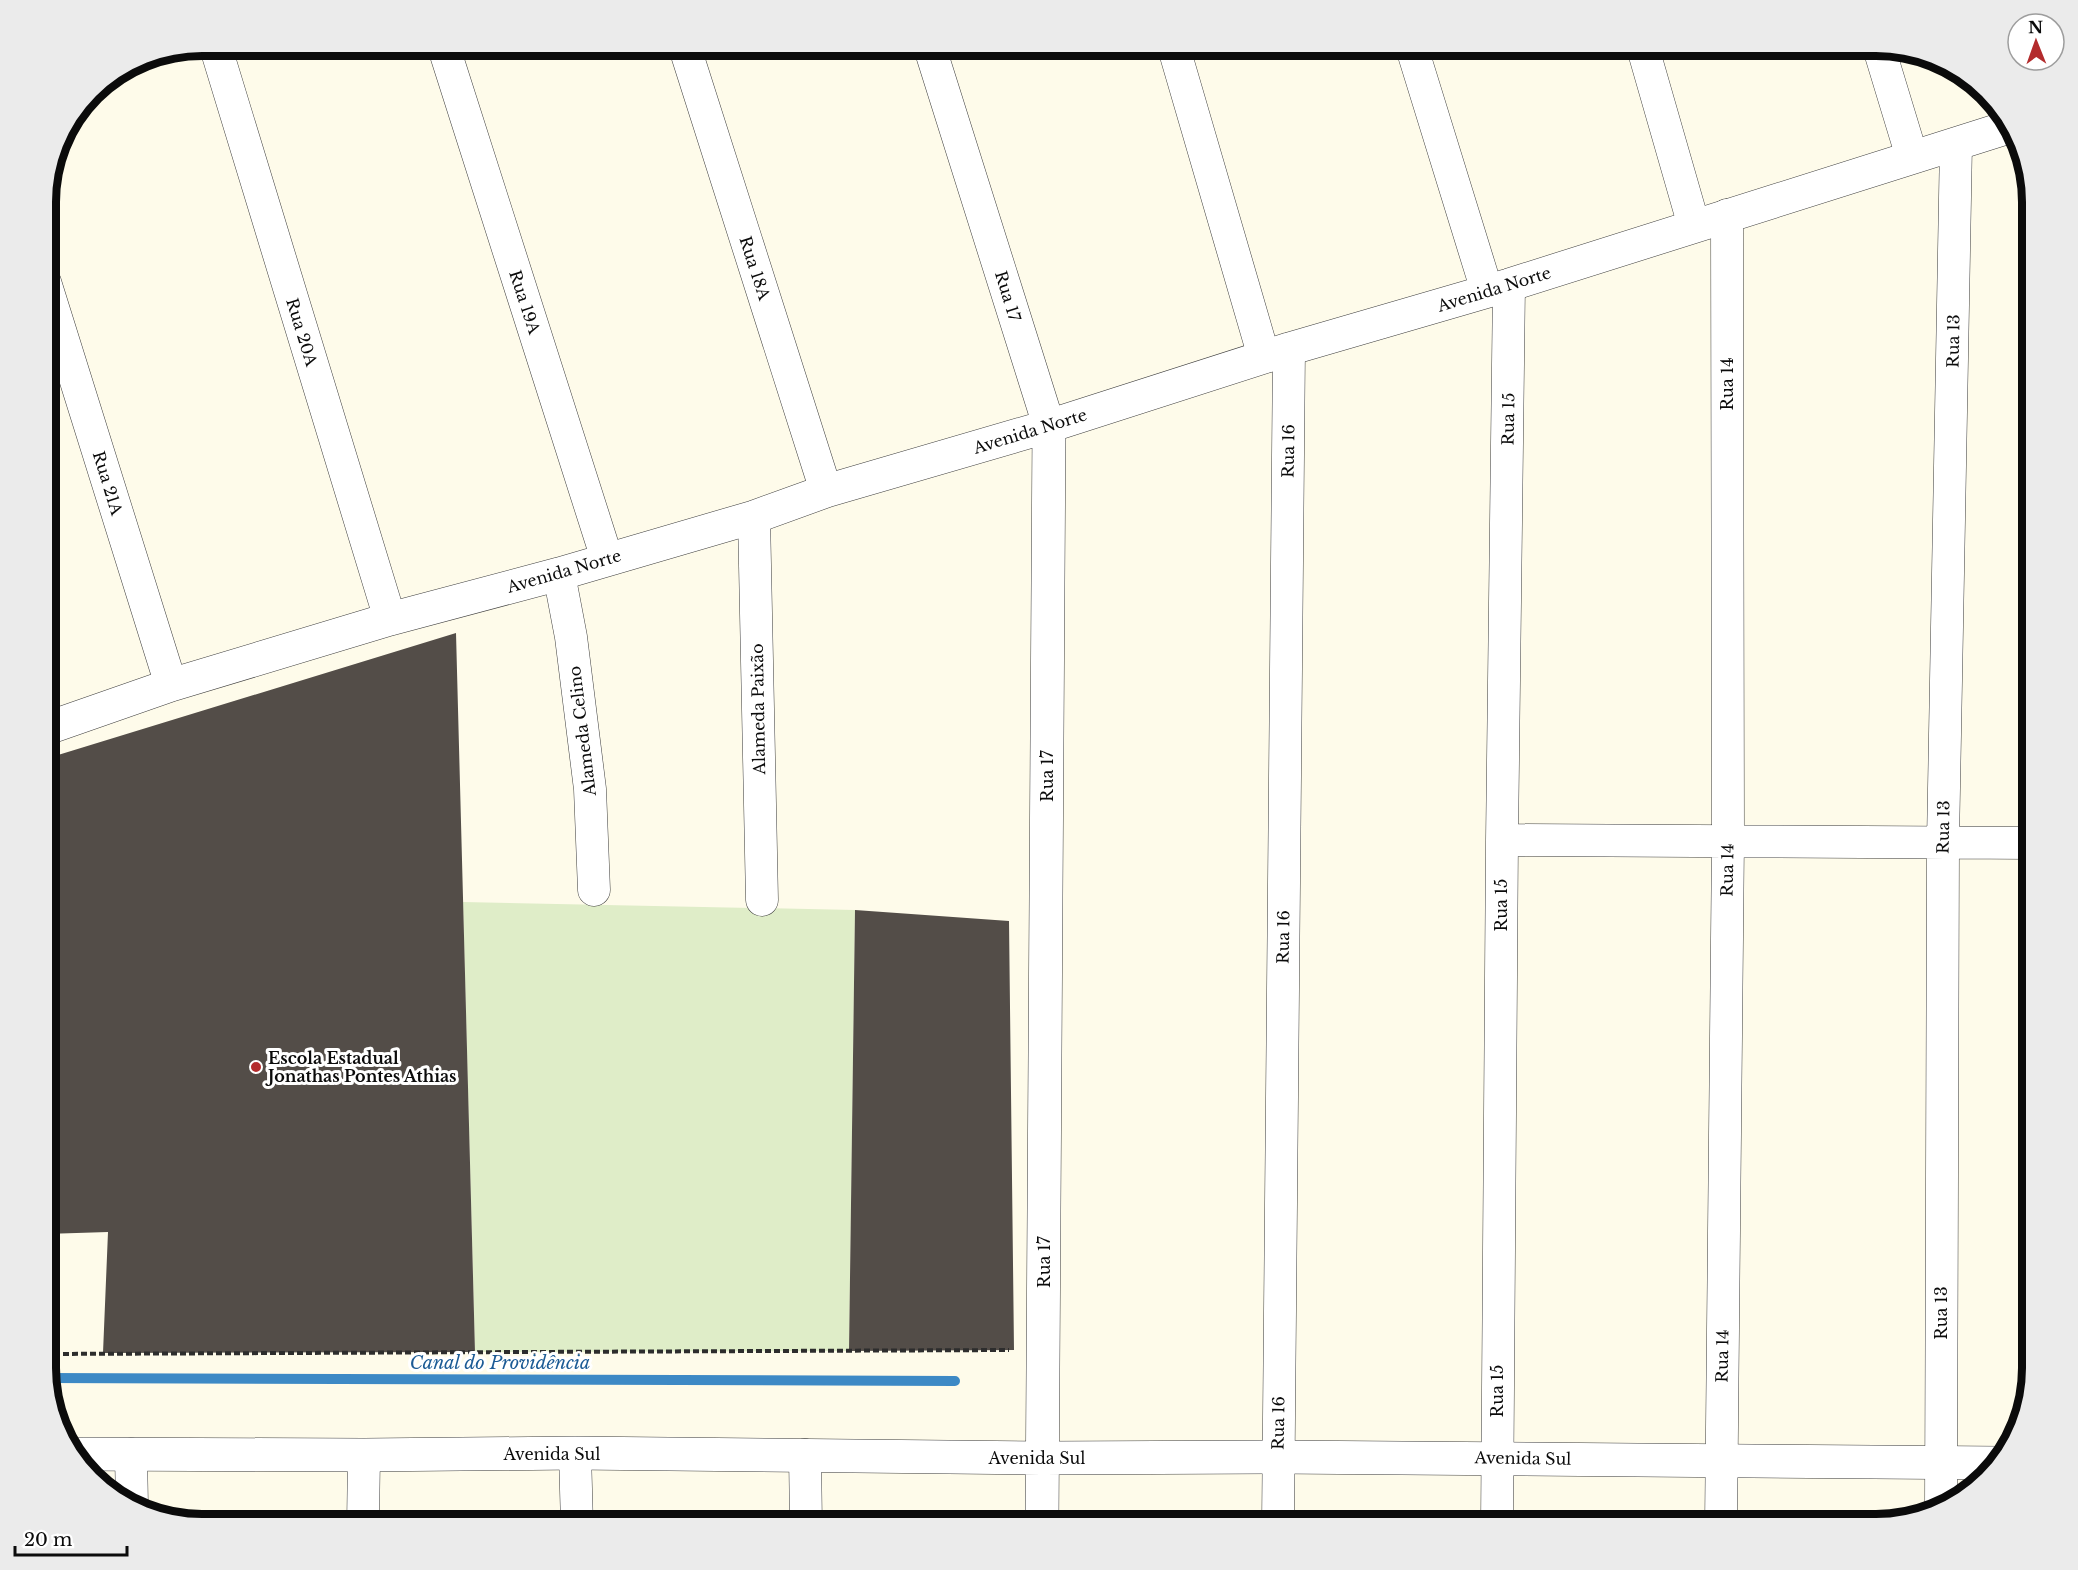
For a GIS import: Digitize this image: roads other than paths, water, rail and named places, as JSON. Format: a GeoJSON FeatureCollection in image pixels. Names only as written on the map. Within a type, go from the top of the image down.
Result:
{"type":"FeatureCollection","features":[{"type":"Feature","properties":{"kind":"street","name":"Rua 20A"},"geometry":{"type":"LineString","coordinates":[[218,56],[390,619]]}},
{"type":"Feature","properties":{"kind":"street","name":"Rua 19A"},"geometry":{"type":"LineString","coordinates":[[447,56],[607,559]]}},
{"type":"Feature","properties":{"kind":"street","name":"Rua 18A"},"geometry":{"type":"LineString","coordinates":[[688,56],[826,491]]}},
{"type":"Feature","properties":{"kind":"street","name":"Rua 17"},"geometry":{"type":"LineString","coordinates":[[933,56],[1049,426],[1042,1514]]}},
{"type":"Feature","properties":{"kind":"street","name":"Rua 16"},"geometry":{"type":"LineString","coordinates":[[1177,56],[1276,353],[1278,1514]]}},
{"type":"Feature","properties":{"kind":"street","name":"Rua 15"},"geometry":{"type":"LineString","coordinates":[[1415,56],[1498,288],[1502,840],[1497,1514]]}},
{"type":"Feature","properties":{"kind":"street"},"geometry":{"type":"LineString","coordinates":[[1645,56],[1694,226]]}},
{"type":"Feature","properties":{"kind":"street"},"geometry":{"type":"LineString","coordinates":[[1881,56],[1912,158]]}},
{"type":"Feature","properties":{"kind":"street","name":"Avenida Norte"},"geometry":{"type":"LineString","coordinates":[[56,725],[171,685],[390,619],[559,574],[754,517],[826,491],[1049,426],[1276,353],[1498,288],[2003,129]]}},
{"type":"Feature","properties":{"kind":"street","name":"Rua 13"},"geometry":{"type":"LineString","coordinates":[[1941,1499],[1943,842],[1956,144]]}},
{"type":"Feature","properties":{"kind":"street","name":"Rua 14"},"geometry":{"type":"LineString","coordinates":[[1721,1514],[1728,841],[1727,215]]}},
{"type":"Feature","properties":{"kind":"street","name":"Rua 21A"},"geometry":{"type":"LineString","coordinates":[[56,317],[171,685]]}},
{"type":"Feature","properties":{"kind":"street","name":"Alameda Paixão"},"geometry":{"type":"LineString","coordinates":[[754,517],[762,900]]}},
{"type":"Feature","properties":{"kind":"street","name":"Alameda Celino"},"geometry":{"type":"LineString","coordinates":[[559,574],[571,637],[590,789],[594,890]]}},
{"type":"Feature","properties":{"kind":"street"},"geometry":{"type":"LineString","coordinates":[[1502,840],[2022,843]]}},
{"type":"Feature","properties":{"kind":"street"},"geometry":{"type":"LineString","coordinates":[[575,1453],[576,1514]]}},
{"type":"Feature","properties":{"kind":"street","name":"Avenida Sul"},"geometry":{"type":"LineString","coordinates":[[83,1454],[575,1453],[1987,1463]]}},
{"type":"Feature","properties":{"kind":"street"},"geometry":{"type":"LineString","coordinates":[[131,1454],[132,1497]]}},
{"type":"Feature","properties":{"kind":"street"},"geometry":{"type":"LineString","coordinates":[[363,1514],[364,1455]]}},
{"type":"Feature","properties":{"kind":"street"},"geometry":{"type":"LineString","coordinates":[[805,1455],[806,1514]]}},
{"type":"Feature","properties":{"kind":"waterway","name":"Canal do Providência"},"geometry":{"type":"LineString","coordinates":[[56,1378],[955,1381]]}},
{"type":"Feature","properties":{"kind":"place","name":"Escola Estadual Jonathas Pontes Athias"},"geometry":{"type":"Point","coordinates":[256,1067]}}]}
